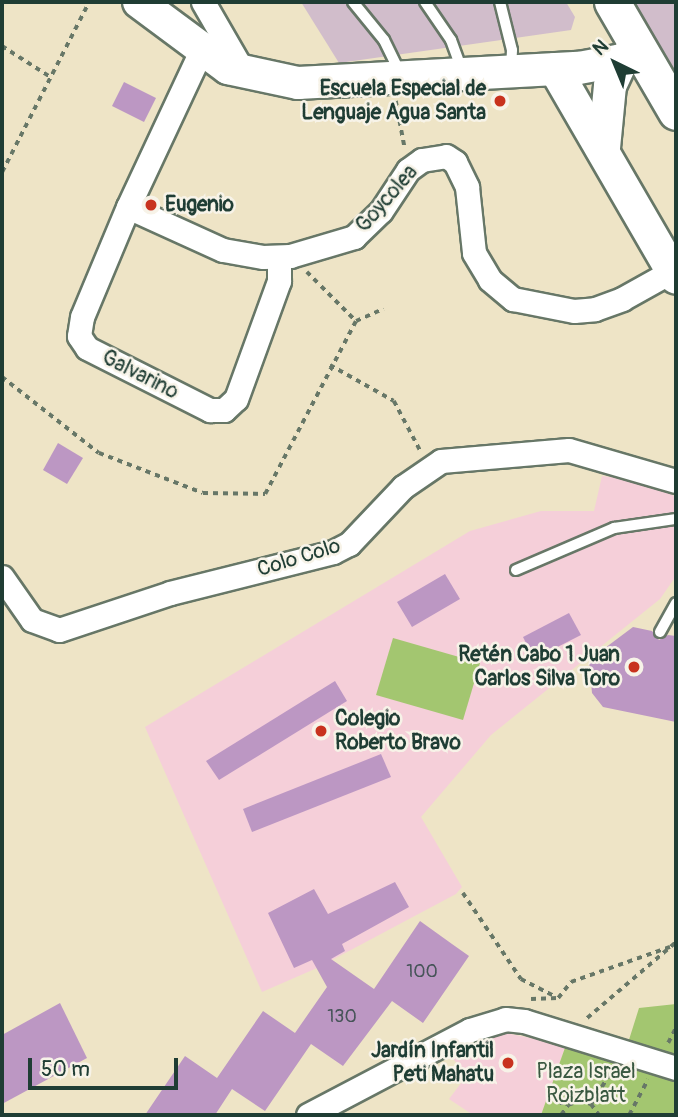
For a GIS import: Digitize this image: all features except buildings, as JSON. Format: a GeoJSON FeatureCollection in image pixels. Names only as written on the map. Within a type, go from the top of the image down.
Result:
{"type":"FeatureCollection","features":[{"type":"Feature","properties":{"kind":"main road"},"geometry":{"type":"LineString","coordinates":[[139,2],[201,51],[244,73],[298,83],[398,81],[511,73],[555,69],[630,55]]}},
{"type":"Feature","properties":{"kind":"main road"},"geometry":{"type":"LineString","coordinates":[[612,2],[630,55],[676,112]]}},
{"type":"Feature","properties":{"kind":"main road"},"geometry":{"type":"LineString","coordinates":[[604,148],[610,86],[630,55]]}},
{"type":"Feature","properties":{"kind":"main road"},"geometry":{"type":"LineString","coordinates":[[555,69],[604,148],[674,274]]}},
{"type":"Feature","properties":{"kind":"street"},"geometry":{"type":"LineString","coordinates":[[203,2],[244,73]]}},
{"type":"Feature","properties":{"kind":"street","name":"Galvarino"},"geometry":{"type":"LineString","coordinates":[[201,51],[128,207],[82,317],[79,337],[87,348],[210,410],[224,410],[236,398],[279,281],[285,257]]}},
{"type":"Feature","properties":{"kind":"street","name":"Goycolea"},"geometry":{"type":"LineString","coordinates":[[128,207],[223,250],[285,257],[354,237],[381,211],[408,170],[435,156],[455,162],[467,187],[474,253],[490,280],[513,299],[573,311],[595,309],[674,274]]}},
{"type":"Feature","properties":{"kind":"street","name":"Colo Colo"},"geometry":{"type":"LineString","coordinates":[[2,577],[43,628],[79,626],[170,593],[333,552],[349,544],[429,466],[459,457],[569,450],[676,481]]}},
{"type":"Feature","properties":{"kind":"street"},"geometry":{"type":"LineString","coordinates":[[308,1115],[470,1030],[513,1020],[676,1068]]}},
{"type":"Feature","properties":{"kind":"lane"},"geometry":{"type":"LineString","coordinates":[[353,2],[384,40],[398,81]]}},
{"type":"Feature","properties":{"kind":"lane"},"geometry":{"type":"LineString","coordinates":[[425,2],[452,40],[464,76]]}},
{"type":"Feature","properties":{"kind":"lane"},"geometry":{"type":"LineString","coordinates":[[500,2],[512,50],[511,73]]}},
{"type":"Feature","properties":{"kind":"lane"},"geometry":{"type":"LineString","coordinates":[[516,570],[614,528],[676,519]]}},
{"type":"Feature","properties":{"kind":"lane"},"geometry":{"type":"LineString","coordinates":[[660,632],[676,603]]}},
{"type":"Feature","properties":{"kind":"path"},"geometry":{"type":"LineString","coordinates":[[2,172],[89,2]]}},
{"type":"Feature","properties":{"kind":"path"},"geometry":{"type":"LineString","coordinates":[[2,46],[49,76]]}},
{"type":"Feature","properties":{"kind":"path"},"geometry":{"type":"LineString","coordinates":[[398,81],[408,170]]}},
{"type":"Feature","properties":{"kind":"path"},"geometry":{"type":"LineString","coordinates":[[285,257],[356,321]]}},
{"type":"Feature","properties":{"kind":"path"},"geometry":{"type":"LineString","coordinates":[[330,365],[394,401],[429,466]]}},
{"type":"Feature","properties":{"kind":"path"},"geometry":{"type":"LineString","coordinates":[[464,893],[521,979],[558,998]]}},
{"type":"Feature","properties":{"kind":"path"},"geometry":{"type":"LineString","coordinates":[[565,1035],[676,942]]}},
{"type":"Feature","properties":{"kind":"path"},"geometry":{"type":"LineString","coordinates":[[513,1020],[531,999],[558,998],[571,982],[670,947]]}},
{"type":"Feature","properties":{"kind":"path"},"geometry":{"type":"LineString","coordinates":[[591,1104],[623,1053]]}},
{"type":"Feature","properties":{"kind":"path"},"geometry":{"type":"LineString","coordinates":[[557,1091],[564,1110]]}},
{"type":"Feature","properties":{"kind":"path"},"geometry":{"type":"LineString","coordinates":[[561,1115],[564,1110],[579,1101],[591,1104],[599,1115]]}},
{"type":"Feature","properties":{"kind":"shaded area"},"geometry":{"type":"Polygon","coordinates":[[[301,2],[566,2],[575,17],[571,30],[339,63],[301,2]]]}},
{"type":"Feature","properties":{"kind":"shaded area"},"geometry":{"type":"Polygon","coordinates":[[[626,2],[676,2],[676,89],[626,2]]]}},
{"type":"Feature","properties":{"kind":"shaded area","name":"Colegio Roberto Bravo"},"geometry":{"type":"Polygon","coordinates":[[[602,476],[658,483],[675,497],[676,576],[660,599],[491,735],[421,817],[462,887],[456,894],[317,968],[262,992],[145,727],[470,531],[541,511],[594,511],[602,476]]]}},
{"type":"Feature","properties":{"kind":"shaded area","name":"Jardín Infantil Peti Mahatu"},"geometry":{"type":"Polygon","coordinates":[[[495,1031],[566,1045],[541,1115],[473,1115],[449,1099],[468,1074],[446,1052],[495,1031]]]}},
{"type":"Feature","properties":{"kind":"green space"},"geometry":{"type":"Polygon","coordinates":[[[393,638],[480,663],[463,720],[376,695],[393,638]]]}},
{"type":"Feature","properties":{"kind":"green space","name":"Plaza Israel Roizblatt"},"geometry":{"type":"Polygon","coordinates":[[[676,1004],[676,1115],[541,1115],[566,1045],[622,1062],[639,1008],[676,1004]]]}},
{"type":"Feature","properties":{"kind":"place","name":"Escuela Especial de Lenguaje Agua Santa"},"geometry":{"type":"Point","coordinates":[500,101]}},
{"type":"Feature","properties":{"kind":"place","name":"Eugenio"},"geometry":{"type":"Point","coordinates":[151,205]}},
{"type":"Feature","properties":{"kind":"place","name":"Retén Cabo 1 Juan Carlos Silva Toro"},"geometry":{"type":"Point","coordinates":[634,667]}},
{"type":"Feature","properties":{"kind":"place","name":"Colegio Roberto Bravo"},"geometry":{"type":"Point","coordinates":[321,731]}},
{"type":"Feature","properties":{"kind":"place","name":"Jardín Infantil Peti Mahatu"},"geometry":{"type":"Point","coordinates":[508,1063]}}]}
